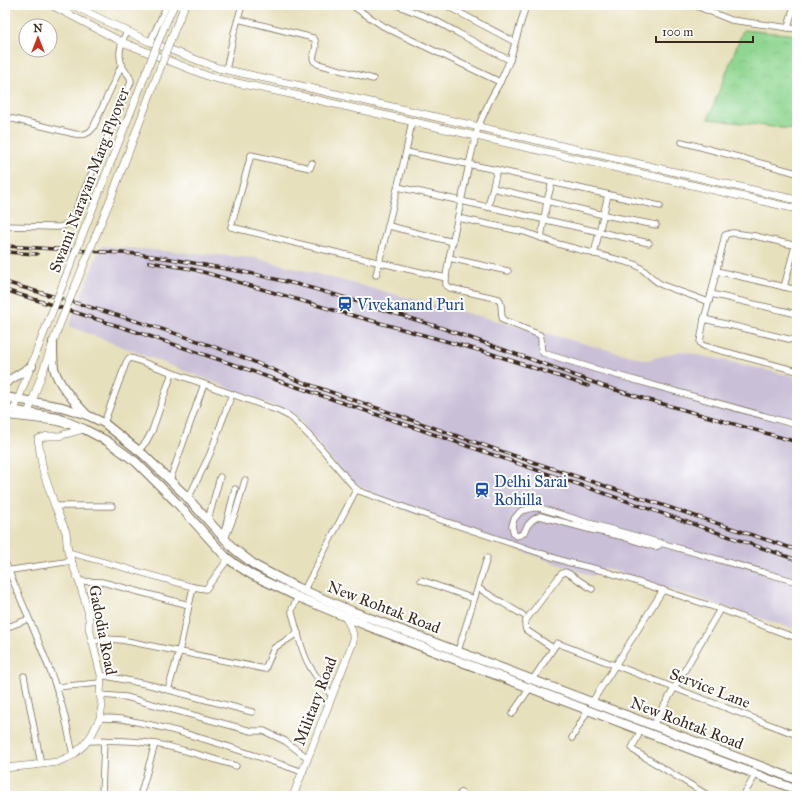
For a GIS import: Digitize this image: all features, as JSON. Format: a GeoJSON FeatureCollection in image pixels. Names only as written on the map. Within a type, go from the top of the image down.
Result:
{"type":"FeatureCollection","features":[{"type":"Feature","properties":{"kind":"main road"},"geometry":{"type":"LineString","coordinates":[[53,342],[54,368],[70,396],[87,415]]}},
{"type":"Feature","properties":{"kind":"main road"},"geometry":{"type":"LineString","coordinates":[[5,382],[32,366]]}},
{"type":"Feature","properties":{"kind":"main road","name":"New Rohtak Road"},"geometry":{"type":"LineString","coordinates":[[5,397],[62,407],[87,415],[104,423],[139,450],[170,480],[234,549],[256,566],[304,590],[354,612],[458,650],[797,780]]}},
{"type":"Feature","properties":{"kind":"main road","name":"New Rohtak Road"},"geometry":{"type":"LineString","coordinates":[[5,409],[58,418],[107,441],[136,462],[176,502],[228,559],[252,576],[298,598],[345,617],[797,790]]}},
{"type":"Feature","properties":{"kind":"street"},"geometry":{"type":"LineString","coordinates":[[51,5],[122,42],[218,79],[412,121],[797,209]]}},
{"type":"Feature","properties":{"kind":"street"},"geometry":{"type":"LineString","coordinates":[[73,5],[150,42],[218,68],[797,200]]}},
{"type":"Feature","properties":{"kind":"street"},"geometry":{"type":"LineString","coordinates":[[150,42],[167,5]]}},
{"type":"Feature","properties":{"kind":"street","name":"Swami Narayan Marg Flyover"},"geometry":{"type":"LineString","coordinates":[[14,410],[164,27],[174,5]]}},
{"type":"Feature","properties":{"kind":"street","name":"Swami Narayan Marg Flyover"},"geometry":{"type":"LineString","coordinates":[[28,413],[59,326],[113,193],[185,5]]}},
{"type":"Feature","properties":{"kind":"street"},"geometry":{"type":"LineString","coordinates":[[226,70],[242,5]]}},
{"type":"Feature","properties":{"kind":"street"},"geometry":{"type":"LineString","coordinates":[[351,5],[383,26],[500,82]]}},
{"type":"Feature","properties":{"kind":"street"},"geometry":{"type":"LineString","coordinates":[[397,5],[424,15],[493,53],[510,60]]}},
{"type":"Feature","properties":{"kind":"street"},"geometry":{"type":"LineString","coordinates":[[445,5],[515,42]]}},
{"type":"Feature","properties":{"kind":"street"},"geometry":{"type":"LineString","coordinates":[[526,5],[510,60],[490,100],[475,136],[449,258],[446,285],[450,288],[498,299],[501,304],[503,320],[540,335],[543,353],[602,371],[797,425]]}},
{"type":"Feature","properties":{"kind":"street"},"geometry":{"type":"LineString","coordinates":[[694,5],[731,20],[797,29]]}},
{"type":"Feature","properties":{"kind":"street"},"geometry":{"type":"LineString","coordinates":[[788,28],[794,5]]}},
{"type":"Feature","properties":{"kind":"street"},"geometry":{"type":"LineString","coordinates":[[238,19],[313,38],[315,40],[316,47],[313,58],[318,64],[373,79]]}},
{"type":"Feature","properties":{"kind":"street"},"geometry":{"type":"LineString","coordinates":[[5,226],[60,227],[65,225],[73,217],[131,82],[131,78],[122,64],[120,54],[122,42],[127,31]]}},
{"type":"Feature","properties":{"kind":"street"},"geometry":{"type":"LineString","coordinates":[[5,117],[75,134],[86,134],[93,128],[122,64]]}},
{"type":"Feature","properties":{"kind":"street"},"geometry":{"type":"LineString","coordinates":[[376,275],[389,226],[412,121]]}},
{"type":"Feature","properties":{"kind":"street"},"geometry":{"type":"LineString","coordinates":[[682,142],[797,173]]}},
{"type":"Feature","properties":{"kind":"street"},"geometry":{"type":"LineString","coordinates":[[406,152],[469,164],[660,206]]}},
{"type":"Feature","properties":{"kind":"street"},"geometry":{"type":"LineString","coordinates":[[312,163],[310,168],[251,155],[231,227],[446,278]]}},
{"type":"Feature","properties":{"kind":"street"},"geometry":{"type":"LineString","coordinates":[[488,207],[497,170]]}},
{"type":"Feature","properties":{"kind":"street"},"geometry":{"type":"LineString","coordinates":[[541,238],[547,201],[552,182]]}},
{"type":"Feature","properties":{"kind":"street"},"geometry":{"type":"LineString","coordinates":[[398,187],[649,243]]}},
{"type":"Feature","properties":{"kind":"street"},"geometry":{"type":"LineString","coordinates":[[493,188],[604,215],[656,225]]}},
{"type":"Feature","properties":{"kind":"street"},"geometry":{"type":"LineString","coordinates":[[594,254],[608,195]]}},
{"type":"Feature","properties":{"kind":"street"},"geometry":{"type":"LineString","coordinates":[[458,218],[525,232],[558,244],[638,266],[656,282],[709,302]]}},
{"type":"Feature","properties":{"kind":"street"},"geometry":{"type":"LineString","coordinates":[[389,226],[453,242]]}},
{"type":"Feature","properties":{"kind":"street"},"geometry":{"type":"LineString","coordinates":[[784,287],[796,246],[755,236],[734,233],[725,235],[700,342],[704,346],[797,371]]}},
{"type":"Feature","properties":{"kind":"street"},"geometry":{"type":"LineString","coordinates":[[449,258],[508,271]]}},
{"type":"Feature","properties":{"kind":"street"},"geometry":{"type":"LineString","coordinates":[[716,271],[797,290]]}},
{"type":"Feature","properties":{"kind":"street"},"geometry":{"type":"LineString","coordinates":[[711,294],[797,314]]}},
{"type":"Feature","properties":{"kind":"street"},"geometry":{"type":"LineString","coordinates":[[704,320],[797,341]]}},
{"type":"Feature","properties":{"kind":"street"},"geometry":{"type":"LineString","coordinates":[[104,423],[126,362],[129,358],[134,358],[289,416],[321,448],[356,490],[567,562],[604,571],[720,609],[797,638]]}},
{"type":"Feature","properties":{"kind":"street"},"geometry":{"type":"LineString","coordinates":[[139,450],[146,442],[152,431],[172,373]]}},
{"type":"Feature","properties":{"kind":"street"},"geometry":{"type":"LineString","coordinates":[[170,480],[204,384]]}},
{"type":"Feature","properties":{"kind":"street"},"geometry":{"type":"LineString","coordinates":[[188,499],[210,454],[232,394]]}},
{"type":"Feature","properties":{"kind":"street"},"geometry":{"type":"LineString","coordinates":[[5,416],[57,422],[82,430]]}},
{"type":"Feature","properties":{"kind":"street","name":"Gadodia Road"},"geometry":{"type":"LineString","coordinates":[[5,768],[57,762],[73,755],[88,741],[100,718],[102,706],[100,695],[101,675],[89,628],[89,619],[79,581],[68,552],[66,532],[43,471],[38,439],[47,436],[59,436],[82,430]]}},
{"type":"Feature","properties":{"kind":"street"},"geometry":{"type":"LineString","coordinates":[[208,520],[220,477]]}},
{"type":"Feature","properties":{"kind":"street"},"geometry":{"type":"LineString","coordinates":[[224,538],[236,511],[245,480]]}},
{"type":"Feature","properties":{"kind":"street"},"geometry":{"type":"LineString","coordinates":[[224,538],[235,489]]}},
{"type":"Feature","properties":{"kind":"street"},"geometry":{"type":"LineString","coordinates":[[304,590],[356,490]]}},
{"type":"Feature","properties":{"kind":"street"},"geometry":{"type":"LineString","coordinates":[[55,506],[112,506]]}},
{"type":"Feature","properties":{"kind":"street"},"geometry":{"type":"LineString","coordinates":[[662,543],[655,547],[620,536],[540,516],[531,521],[524,533],[521,535],[516,536],[512,526],[514,519],[520,511],[540,508],[584,522],[662,543],[797,582]]}},
{"type":"Feature","properties":{"kind":"street"},"geometry":{"type":"LineString","coordinates":[[68,552],[193,587],[206,589],[228,559]]}},
{"type":"Feature","properties":{"kind":"street"},"geometry":{"type":"LineString","coordinates":[[458,650],[487,558]]}},
{"type":"Feature","properties":{"kind":"street"},"geometry":{"type":"LineString","coordinates":[[7,571],[72,561]]}},
{"type":"Feature","properties":{"kind":"street"},"geometry":{"type":"LineString","coordinates":[[5,562],[7,571],[41,647],[56,687],[73,755]]}},
{"type":"Feature","properties":{"kind":"street"},"geometry":{"type":"LineString","coordinates":[[533,679],[553,648],[526,630],[526,620],[563,572],[568,573],[592,589]]}},
{"type":"Feature","properties":{"kind":"street"},"geometry":{"type":"LineString","coordinates":[[421,580],[474,599]]}},
{"type":"Feature","properties":{"kind":"street"},"geometry":{"type":"LineString","coordinates":[[79,581],[102,582],[189,605]]}},
{"type":"Feature","properties":{"kind":"street"},"geometry":{"type":"LineString","coordinates":[[168,690],[179,652],[193,587]]}},
{"type":"Feature","properties":{"kind":"street"},"geometry":{"type":"LineString","coordinates":[[478,588],[523,615]]}},
{"type":"Feature","properties":{"kind":"street"},"geometry":{"type":"LineString","coordinates":[[592,702],[663,590]]}},
{"type":"Feature","properties":{"kind":"street"},"geometry":{"type":"LineString","coordinates":[[298,598],[292,608],[292,613],[301,646],[307,661],[315,674],[332,696]]}},
{"type":"Feature","properties":{"kind":"street"},"geometry":{"type":"LineString","coordinates":[[653,725],[720,609]]}},
{"type":"Feature","properties":{"kind":"street","name":"Military Road"},"geometry":{"type":"LineString","coordinates":[[293,796],[353,642],[354,637],[352,630],[345,617]]}},
{"type":"Feature","properties":{"kind":"street"},"geometry":{"type":"LineString","coordinates":[[5,628],[29,619]]}},
{"type":"Feature","properties":{"kind":"street"},"geometry":{"type":"LineString","coordinates":[[92,641],[107,639],[122,640],[265,669],[274,648],[298,633]]}},
{"type":"Feature","properties":{"kind":"street","name":"Service Lane"},"geometry":{"type":"LineString","coordinates":[[553,648],[557,642],[797,735]]}},
{"type":"Feature","properties":{"kind":"street"},"geometry":{"type":"LineString","coordinates":[[101,675],[168,690],[252,712]]}},
{"type":"Feature","properties":{"kind":"street"},"geometry":{"type":"LineString","coordinates":[[24,676],[41,764]]}},
{"type":"Feature","properties":{"kind":"street"},"geometry":{"type":"LineString","coordinates":[[56,687],[100,683]]}},
{"type":"Feature","properties":{"kind":"street"},"geometry":{"type":"LineString","coordinates":[[512,714],[530,688]]}},
{"type":"Feature","properties":{"kind":"street"},"geometry":{"type":"LineString","coordinates":[[100,695],[126,697],[251,730],[264,731],[285,741],[308,758]]}},
{"type":"Feature","properties":{"kind":"street"},"geometry":{"type":"LineString","coordinates":[[572,738],[588,710]]}},
{"type":"Feature","properties":{"kind":"street"},"geometry":{"type":"LineString","coordinates":[[100,718],[126,720],[176,731],[229,746],[303,772]]}},
{"type":"Feature","properties":{"kind":"street"},"geometry":{"type":"LineString","coordinates":[[642,730],[632,748],[633,750],[709,796]]}},
{"type":"Feature","properties":{"kind":"street"},"geometry":{"type":"LineString","coordinates":[[81,796],[104,796],[104,740]]}},
{"type":"Feature","properties":{"kind":"street"},"geometry":{"type":"LineString","coordinates":[[88,741],[121,740],[155,744],[236,766]]}},
{"type":"Feature","properties":{"kind":"street"},"geometry":{"type":"LineString","coordinates":[[140,796],[155,744]]}},
{"type":"Feature","properties":{"kind":"street"},"geometry":{"type":"LineString","coordinates":[[742,796],[756,774]]}},
{"type":"Feature","properties":{"kind":"street"},"geometry":{"type":"LineString","coordinates":[[459,796],[461,793],[465,796]]}},
{"type":"Feature","properties":{"kind":"shaded area"},"geometry":{"type":"Polygon","coordinates":[[[101,246],[256,258],[647,360],[681,351],[797,377],[797,630],[604,568],[592,576],[390,504],[345,477],[295,414],[69,326],[101,246]]]}},
{"type":"Feature","properties":{"kind":"green space"},"geometry":{"type":"Polygon","coordinates":[[[743,30],[797,35],[797,130],[708,119],[743,30]]]}},
{"type":"Feature","properties":{"kind":"railway"},"geometry":{"type":"LineString","coordinates":[[5,246],[138,254],[249,273],[300,285],[442,328],[603,386],[797,442]]}},
{"type":"Feature","properties":{"kind":"railway"},"geometry":{"type":"LineString","coordinates":[[5,252],[37,254]]}},
{"type":"Feature","properties":{"kind":"railway"},"geometry":{"type":"LineString","coordinates":[[149,262],[192,269],[210,274],[489,353],[588,386]]}},
{"type":"Feature","properties":{"kind":"railway"},"geometry":{"type":"LineString","coordinates":[[5,282],[117,315],[191,339],[299,381],[509,454],[797,550]]}},
{"type":"Feature","properties":{"kind":"railway"},"geometry":{"type":"LineString","coordinates":[[5,290],[241,367],[797,560]]}},
{"type":"Feature","properties":{"kind":"place","name":"Vivekanand Puri"},"geometry":{"type":"Point","coordinates":[345,304]}},
{"type":"Feature","properties":{"kind":"place","name":"Delhi Sarai Rohilla"},"geometry":{"type":"Point","coordinates":[482,490]}}]}
